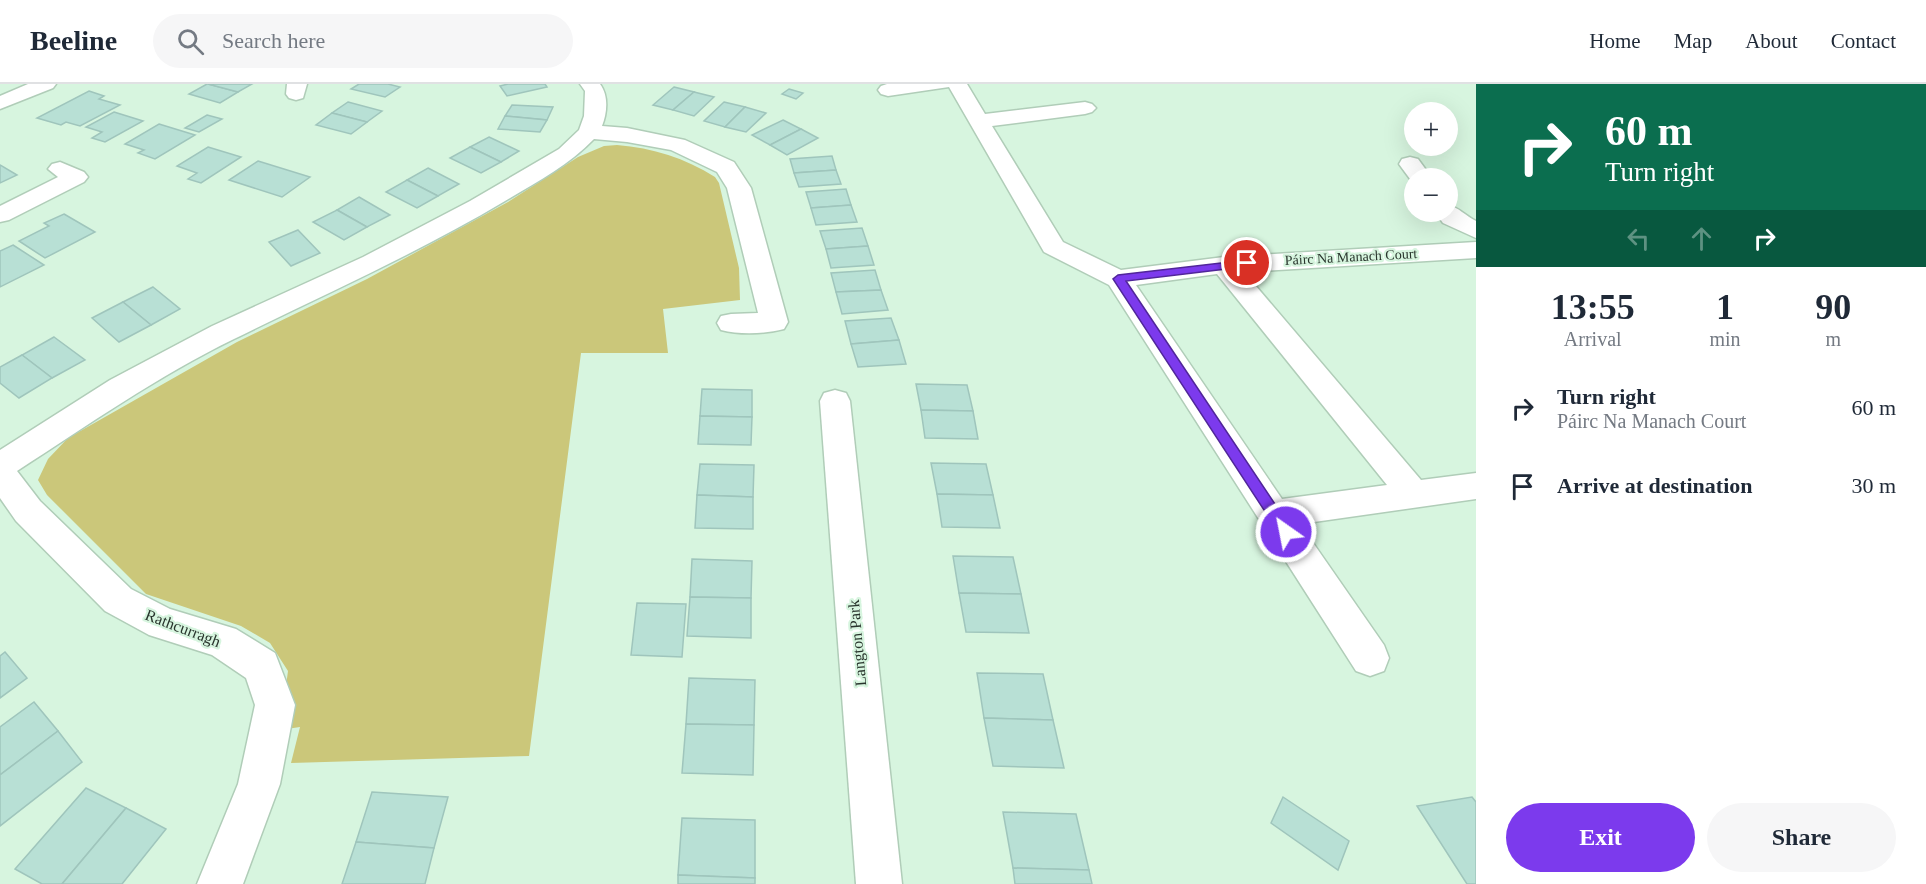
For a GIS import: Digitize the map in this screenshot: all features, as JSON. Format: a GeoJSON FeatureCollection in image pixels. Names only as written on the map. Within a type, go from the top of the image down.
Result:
{"type":"FeatureCollection","features":[{"type":"Feature","properties":{"kind":"street"},"geometry":{"type":"LineString","coordinates":[[0,103],[46,84]]}},
{"type":"Feature","properties":{"kind":"street"},"geometry":{"type":"LineString","coordinates":[[0,466],[121,388],[222,333],[372,263],[479,206],[567,154],[589,132],[595,116],[595,91],[590,84]]}},
{"type":"Feature","properties":{"kind":"street"},"geometry":{"type":"LineString","coordinates":[[888,90],[940,84]]}},
{"type":"Feature","properties":{"kind":"street"},"geometry":{"type":"LineString","coordinates":[[957,84],[1053,247],[1118,279],[1370,658]]}},
{"type":"Feature","properties":{"kind":"street"},"geometry":{"type":"LineString","coordinates":[[979,121],[1085,108]]}},
{"type":"Feature","properties":{"kind":"street"},"geometry":{"type":"LineString","coordinates":[[589,132],[627,135],[678,145],[726,167],[739,188],[774,322],[731,323]]}},
{"type":"Feature","properties":{"kind":"street"},"geometry":{"type":"LineString","coordinates":[[0,215],[75,177]]}},
{"type":"Feature","properties":{"kind":"street"},"geometry":{"type":"LineString","coordinates":[[1458,221],[1476,231]]}},
{"type":"Feature","properties":{"kind":"street","name":"Páirc Na Manach Court"},"geometry":{"type":"LineString","coordinates":[[1118,279],[1224,265],[1476,250]]}},
{"type":"Feature","properties":{"kind":"street"},"geometry":{"type":"LineString","coordinates":[[1224,265],[1415,496]]}},
{"type":"Feature","properties":{"kind":"street","name":"Langton Park"},"geometry":{"type":"LineString","coordinates":[[835,401],[879,884]]}},
{"type":"Feature","properties":{"kind":"street","name":"Rathcurragh"},"geometry":{"type":"LineString","coordinates":[[0,473],[28,511],[118,600],[162,623],[222,641],[261,666],[275,705],[259,784],[220,884]]}},
{"type":"Feature","properties":{"kind":"street"},"geometry":{"type":"LineString","coordinates":[[1274,514],[1476,486]]}},
{"type":"Feature","properties":{"kind":"shaded area"},"geometry":{"type":"Polygon","coordinates":[[[617,145],[668,155],[692,164],[715,177],[719,183],[739,268],[740,300],[663,309],[668,353],[581,353],[529,756],[291,763],[300,727],[280,730],[288,671],[270,643],[241,626],[146,594],[47,495],[38,480],[48,459],[68,438],[237,342],[367,279],[508,202],[578,157],[604,146],[617,145]]]}},
{"type":"Feature","properties":{"kind":"building"},"geometry":{"type":"Polygon","coordinates":[[[207,84],[238,92],[220,103],[189,94],[207,84]]]}},
{"type":"Feature","properties":{"kind":"building"},"geometry":{"type":"Polygon","coordinates":[[[208,84],[252,84],[238,92],[208,84]]]}},
{"type":"Feature","properties":{"kind":"building"},"geometry":{"type":"Polygon","coordinates":[[[359,84],[388,84],[400,87],[385,97],[351,89],[359,84]]]}},
{"type":"Feature","properties":{"kind":"building"},"geometry":{"type":"Polygon","coordinates":[[[545,84],[547,87],[507,96],[500,86],[545,84]]]}},
{"type":"Feature","properties":{"kind":"building"},"geometry":{"type":"Polygon","coordinates":[[[674,87],[694,92],[673,110],[653,105],[674,87]]]}},
{"type":"Feature","properties":{"kind":"building"},"geometry":{"type":"Polygon","coordinates":[[[789,89],[803,93],[796,99],[782,94],[789,89]]]}},
{"type":"Feature","properties":{"kind":"building"},"geometry":{"type":"Polygon","coordinates":[[[89,91],[104,96],[99,99],[120,105],[80,126],[66,122],[61,125],[37,118],[89,91]]]}},
{"type":"Feature","properties":{"kind":"building"},"geometry":{"type":"Polygon","coordinates":[[[694,92],[714,97],[694,116],[673,110],[694,92]]]}},
{"type":"Feature","properties":{"kind":"building"},"geometry":{"type":"Polygon","coordinates":[[[348,102],[382,111],[367,122],[332,113],[348,102]]]}},
{"type":"Feature","properties":{"kind":"building"},"geometry":{"type":"Polygon","coordinates":[[[724,102],[745,107],[725,127],[704,121],[724,102]]]}},
{"type":"Feature","properties":{"kind":"building"},"geometry":{"type":"Polygon","coordinates":[[[512,105],[553,107],[547,120],[505,116],[512,105]]]}},
{"type":"Feature","properties":{"kind":"building"},"geometry":{"type":"Polygon","coordinates":[[[745,107],[766,113],[746,132],[725,127],[745,107]]]}},
{"type":"Feature","properties":{"kind":"building"},"geometry":{"type":"Polygon","coordinates":[[[114,112],[143,121],[105,142],[92,138],[102,132],[86,127],[114,112]]]}},
{"type":"Feature","properties":{"kind":"building"},"geometry":{"type":"Polygon","coordinates":[[[332,113],[367,122],[351,134],[316,125],[332,113]]]}},
{"type":"Feature","properties":{"kind":"building"},"geometry":{"type":"Polygon","coordinates":[[[207,115],[222,119],[199,132],[185,128],[207,115]]]}},
{"type":"Feature","properties":{"kind":"building"},"geometry":{"type":"Polygon","coordinates":[[[505,116],[547,120],[540,132],[498,129],[505,116]]]}},
{"type":"Feature","properties":{"kind":"building"},"geometry":{"type":"Polygon","coordinates":[[[783,120],[801,129],[770,145],[752,135],[783,120]]]}},
{"type":"Feature","properties":{"kind":"building"},"geometry":{"type":"Polygon","coordinates":[[[159,124],[195,135],[155,159],[138,153],[144,150],[125,144],[159,124]]]}},
{"type":"Feature","properties":{"kind":"building"},"geometry":{"type":"Polygon","coordinates":[[[801,129],[818,138],[787,155],[770,145],[801,129]]]}},
{"type":"Feature","properties":{"kind":"building"},"geometry":{"type":"Polygon","coordinates":[[[489,137],[519,151],[501,162],[470,147],[489,137]]]}},
{"type":"Feature","properties":{"kind":"building"},"geometry":{"type":"Polygon","coordinates":[[[208,147],[241,157],[201,183],[188,179],[197,173],[177,166],[208,147]]]}},
{"type":"Feature","properties":{"kind":"building"},"geometry":{"type":"Polygon","coordinates":[[[470,147],[501,162],[481,173],[450,158],[470,147]]]}},
{"type":"Feature","properties":{"kind":"building"},"geometry":{"type":"Polygon","coordinates":[[[832,156],[836,170],[794,173],[790,159],[832,156]]]}},
{"type":"Feature","properties":{"kind":"building"},"geometry":{"type":"Polygon","coordinates":[[[258,161],[310,177],[282,197],[229,180],[258,161]]]}},
{"type":"Feature","properties":{"kind":"building"},"geometry":{"type":"Polygon","coordinates":[[[0,165],[17,175],[0,183],[0,165]]]}},
{"type":"Feature","properties":{"kind":"building"},"geometry":{"type":"Polygon","coordinates":[[[428,168],[459,184],[438,196],[407,180],[428,168]]]}},
{"type":"Feature","properties":{"kind":"building"},"geometry":{"type":"Polygon","coordinates":[[[836,170],[841,184],[799,187],[794,173],[836,170]]]}},
{"type":"Feature","properties":{"kind":"building"},"geometry":{"type":"Polygon","coordinates":[[[407,180],[438,196],[417,208],[386,192],[407,180]]]}},
{"type":"Feature","properties":{"kind":"building"},"geometry":{"type":"Polygon","coordinates":[[[846,189],[851,205],[811,208],[806,192],[846,189]]]}},
{"type":"Feature","properties":{"kind":"building"},"geometry":{"type":"Polygon","coordinates":[[[359,197],[390,215],[367,227],[337,210],[359,197]]]}},
{"type":"Feature","properties":{"kind":"building"},"geometry":{"type":"Polygon","coordinates":[[[851,205],[857,222],[816,225],[811,208],[851,205]]]}},
{"type":"Feature","properties":{"kind":"building"},"geometry":{"type":"Polygon","coordinates":[[[337,210],[367,227],[344,240],[313,222],[337,210]]]}},
{"type":"Feature","properties":{"kind":"building"},"geometry":{"type":"Polygon","coordinates":[[[64,214],[95,232],[45,258],[19,241],[49,226],[44,223],[64,214]]]}},
{"type":"Feature","properties":{"kind":"building"},"geometry":{"type":"Polygon","coordinates":[[[862,228],[868,246],[826,249],[820,231],[862,228]]]}},
{"type":"Feature","properties":{"kind":"building"},"geometry":{"type":"Polygon","coordinates":[[[298,230],[320,253],[291,266],[269,242],[298,230]]]}},
{"type":"Feature","properties":{"kind":"building"},"geometry":{"type":"Polygon","coordinates":[[[13,245],[44,265],[0,287],[0,251],[13,245]]]}},
{"type":"Feature","properties":{"kind":"building"},"geometry":{"type":"Polygon","coordinates":[[[868,246],[874,265],[831,268],[826,249],[868,246]]]}},
{"type":"Feature","properties":{"kind":"building"},"geometry":{"type":"Polygon","coordinates":[[[875,270],[881,290],[836,292],[831,273],[875,270]]]}},
{"type":"Feature","properties":{"kind":"building"},"geometry":{"type":"Polygon","coordinates":[[[153,287],[180,309],[151,325],[123,302],[153,287]]]}},
{"type":"Feature","properties":{"kind":"building"},"geometry":{"type":"Polygon","coordinates":[[[881,290],[888,310],[842,314],[836,292],[881,290]]]}},
{"type":"Feature","properties":{"kind":"building"},"geometry":{"type":"Polygon","coordinates":[[[123,302],[151,325],[119,342],[92,318],[123,302]]]}},
{"type":"Feature","properties":{"kind":"building"},"geometry":{"type":"Polygon","coordinates":[[[891,318],[899,340],[851,344],[845,321],[891,318]]]}},
{"type":"Feature","properties":{"kind":"building"},"geometry":{"type":"Polygon","coordinates":[[[54,337],[85,360],[52,378],[22,355],[54,337]]]}},
{"type":"Feature","properties":{"kind":"building"},"geometry":{"type":"Polygon","coordinates":[[[899,340],[906,364],[858,367],[851,344],[899,340]]]}},
{"type":"Feature","properties":{"kind":"building"},"geometry":{"type":"Polygon","coordinates":[[[22,355],[52,378],[19,398],[0,383],[0,367],[22,355]]]}},
{"type":"Feature","properties":{"kind":"building"},"geometry":{"type":"Polygon","coordinates":[[[916,384],[967,385],[973,411],[921,410],[916,384]]]}},
{"type":"Feature","properties":{"kind":"building"},"geometry":{"type":"Polygon","coordinates":[[[702,389],[752,390],[752,417],[700,416],[702,389]]]}},
{"type":"Feature","properties":{"kind":"building"},"geometry":{"type":"Polygon","coordinates":[[[921,410],[973,411],[978,439],[925,438],[921,410]]]}},
{"type":"Feature","properties":{"kind":"building"},"geometry":{"type":"Polygon","coordinates":[[[700,416],[752,417],[751,445],[698,444],[700,416]]]}},
{"type":"Feature","properties":{"kind":"building"},"geometry":{"type":"Polygon","coordinates":[[[931,463],[986,464],[993,495],[937,494],[931,463]]]}},
{"type":"Feature","properties":{"kind":"building"},"geometry":{"type":"Polygon","coordinates":[[[700,464],[754,465],[753,497],[697,495],[700,464]]]}},
{"type":"Feature","properties":{"kind":"building"},"geometry":{"type":"Polygon","coordinates":[[[937,494],[993,495],[1000,528],[942,527],[937,494]]]}},
{"type":"Feature","properties":{"kind":"building"},"geometry":{"type":"Polygon","coordinates":[[[697,495],[753,497],[753,529],[695,528],[697,495]]]}},
{"type":"Feature","properties":{"kind":"building"},"geometry":{"type":"Polygon","coordinates":[[[953,556],[1013,557],[1021,594],[959,593],[953,556]]]}},
{"type":"Feature","properties":{"kind":"building"},"geometry":{"type":"Polygon","coordinates":[[[692,559],[752,561],[751,598],[690,597],[692,559]]]}},
{"type":"Feature","properties":{"kind":"building"},"geometry":{"type":"Polygon","coordinates":[[[959,593],[1021,594],[1029,633],[966,632],[959,593]]]}},
{"type":"Feature","properties":{"kind":"building"},"geometry":{"type":"Polygon","coordinates":[[[690,597],[751,598],[751,638],[687,636],[690,597]]]}},
{"type":"Feature","properties":{"kind":"building"},"geometry":{"type":"Polygon","coordinates":[[[637,603],[686,604],[682,657],[631,655],[637,603]]]}},
{"type":"Feature","properties":{"kind":"building"},"geometry":{"type":"Polygon","coordinates":[[[5,652],[27,678],[0,698],[0,656],[5,652]]]}},
{"type":"Feature","properties":{"kind":"building"},"geometry":{"type":"Polygon","coordinates":[[[977,673],[1043,674],[1053,720],[984,718],[977,673]]]}},
{"type":"Feature","properties":{"kind":"building"},"geometry":{"type":"Polygon","coordinates":[[[689,678],[755,680],[754,725],[686,724],[689,678]]]}},
{"type":"Feature","properties":{"kind":"building"},"geometry":{"type":"Polygon","coordinates":[[[34,702],[58,731],[0,775],[0,727],[34,702]]]}},
{"type":"Feature","properties":{"kind":"building"},"geometry":{"type":"Polygon","coordinates":[[[984,718],[1053,720],[1064,768],[993,766],[984,718]]]}},
{"type":"Feature","properties":{"kind":"building"},"geometry":{"type":"Polygon","coordinates":[[[686,724],[754,725],[753,775],[682,773],[686,724]]]}},
{"type":"Feature","properties":{"kind":"building"},"geometry":{"type":"Polygon","coordinates":[[[58,731],[82,762],[0,826],[0,775],[58,731]]]}},
{"type":"Feature","properties":{"kind":"building"},"geometry":{"type":"Polygon","coordinates":[[[86,788],[126,808],[62,884],[42,884],[15,869],[86,788]]]}},
{"type":"Feature","properties":{"kind":"building"},"geometry":{"type":"Polygon","coordinates":[[[372,792],[448,797],[434,848],[356,842],[372,792]]]}},
{"type":"Feature","properties":{"kind":"building"},"geometry":{"type":"Polygon","coordinates":[[[1283,797],[1349,841],[1338,870],[1271,823],[1283,797]]]}},
{"type":"Feature","properties":{"kind":"building"},"geometry":{"type":"Polygon","coordinates":[[[1472,797],[1476,802],[1476,884],[1467,884],[1417,806],[1472,797]]]}},
{"type":"Feature","properties":{"kind":"building"},"geometry":{"type":"Polygon","coordinates":[[[126,808],[166,829],[122,884],[62,884],[126,808]]]}},
{"type":"Feature","properties":{"kind":"building"},"geometry":{"type":"Polygon","coordinates":[[[1003,812],[1076,814],[1089,870],[1013,868],[1003,812]]]}},
{"type":"Feature","properties":{"kind":"building"},"geometry":{"type":"Polygon","coordinates":[[[682,818],[755,820],[755,878],[678,875],[682,818]]]}},
{"type":"Feature","properties":{"kind":"building"},"geometry":{"type":"Polygon","coordinates":[[[356,842],[434,848],[425,884],[342,884],[356,842]]]}},
{"type":"Feature","properties":{"kind":"building"},"geometry":{"type":"Polygon","coordinates":[[[1013,868],[1089,870],[1092,884],[1015,884],[1013,868]]]}},
{"type":"Feature","properties":{"kind":"building"},"geometry":{"type":"Polygon","coordinates":[[[678,875],[755,878],[755,884],[678,884],[678,875]]]}},
{"type":"Feature","properties":{"kind":"route"},"geometry":{"type":"LineString","coordinates":[[1247,263],[1118,279],[1286,532]]}}]}
